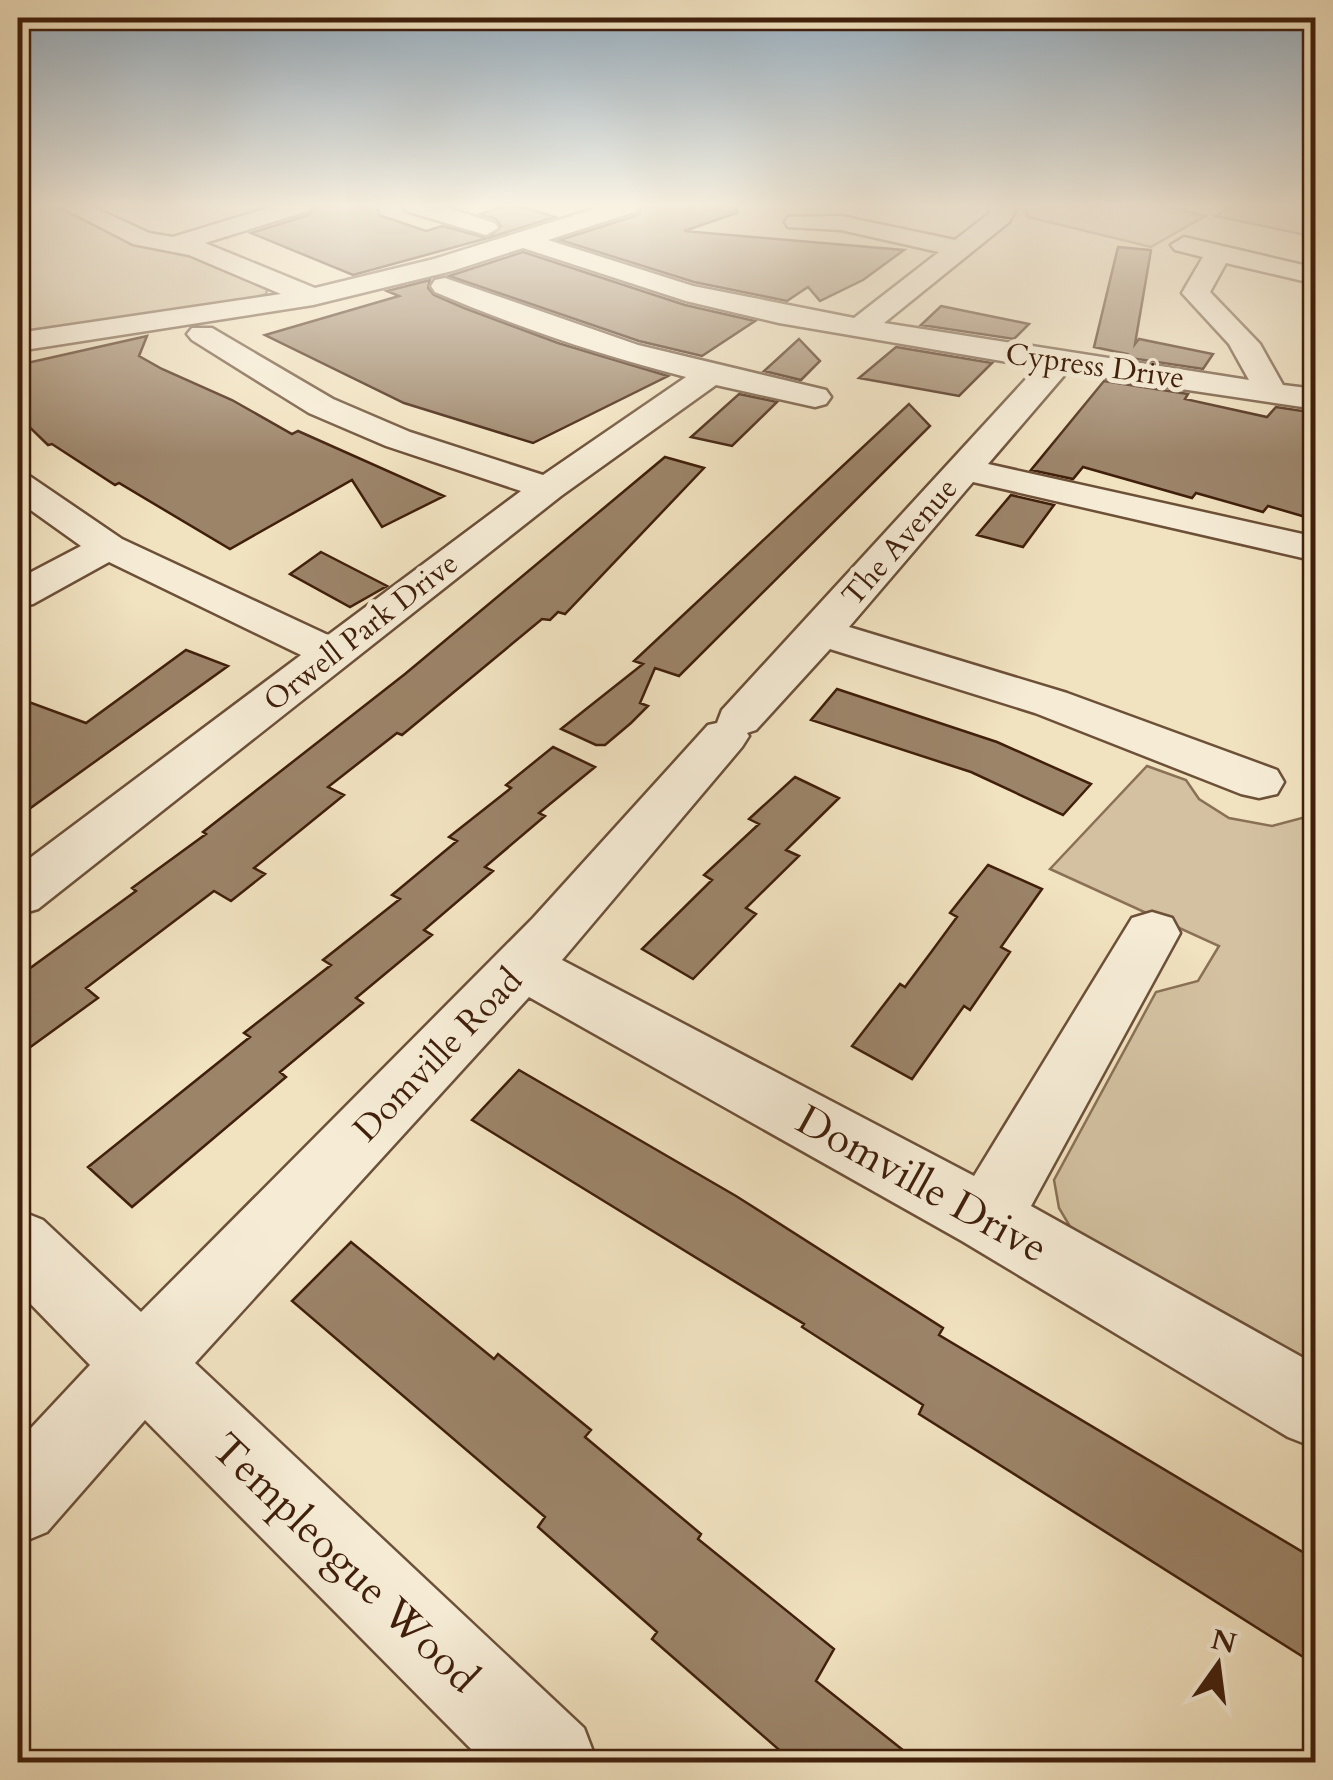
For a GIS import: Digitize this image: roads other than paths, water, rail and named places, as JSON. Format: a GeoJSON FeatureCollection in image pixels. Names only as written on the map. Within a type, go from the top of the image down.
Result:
{"type":"FeatureCollection","features":[{"type":"Feature","properties":{"kind":"street"},"geometry":{"type":"LineString","coordinates":[[293,289],[313,297]]}},
{"type":"Feature","properties":{"kind":"street"},"geometry":{"type":"LineString","coordinates":[[18,342],[313,297],[343,289]]}},
{"type":"Feature","properties":{"kind":"street"},"geometry":{"type":"LineString","coordinates":[[452,289],[542,328],[709,375],[815,398]]}},
{"type":"Feature","properties":{"kind":"street","name":"Cypress Drive"},"geometry":{"type":"LineString","coordinates":[[671,289],[860,328],[1059,362],[1316,399]]}},
{"type":"Feature","properties":{"kind":"street"},"geometry":{"type":"LineString","coordinates":[[860,328],[909,289]]}},
{"type":"Feature","properties":{"kind":"street"},"geometry":{"type":"LineString","coordinates":[[1199,289],[1196,294],[1245,344],[1265,376],[1269,392]]}},
{"type":"Feature","properties":{"kind":"street"},"geometry":{"type":"LineString","coordinates":[[202,334],[321,406],[398,439],[548,488]]}},
{"type":"Feature","properties":{"kind":"street","name":"The Avenue"},"geometry":{"type":"LineString","coordinates":[[732,728],[1059,362]]}},
{"type":"Feature","properties":{"kind":"street","name":"Orwell Park Drive"},"geometry":{"type":"LineString","coordinates":[[18,895],[548,488],[709,375]]}},
{"type":"Feature","properties":{"kind":"street"},"geometry":{"type":"LineString","coordinates":[[964,469],[1316,549]]}},
{"type":"Feature","properties":{"kind":"street"},"geometry":{"type":"LineString","coordinates":[[18,485],[108,547],[334,654]]}},
{"type":"Feature","properties":{"kind":"street"},"geometry":{"type":"LineString","coordinates":[[18,595],[108,547]]}},
{"type":"Feature","properties":{"kind":"street"},"geometry":{"type":"LineString","coordinates":[[821,632],[1050,703],[1259,782]]}},
{"type":"Feature","properties":{"kind":"street","name":"Domville Road"},"geometry":{"type":"LineString","coordinates":[[18,1502],[140,1363],[524,967],[732,728]]}},
{"type":"Feature","properties":{"kind":"street"},"geometry":{"type":"LineString","coordinates":[[987,1218],[1152,933]]}},
{"type":"Feature","properties":{"kind":"street","name":"Domville Drive"},"geometry":{"type":"LineString","coordinates":[[524,967],[987,1218],[1316,1409]]}},
{"type":"Feature","properties":{"kind":"street","name":"Templeogue Wood"},"geometry":{"type":"LineString","coordinates":[[18,1243],[550,1762]]}}]}
